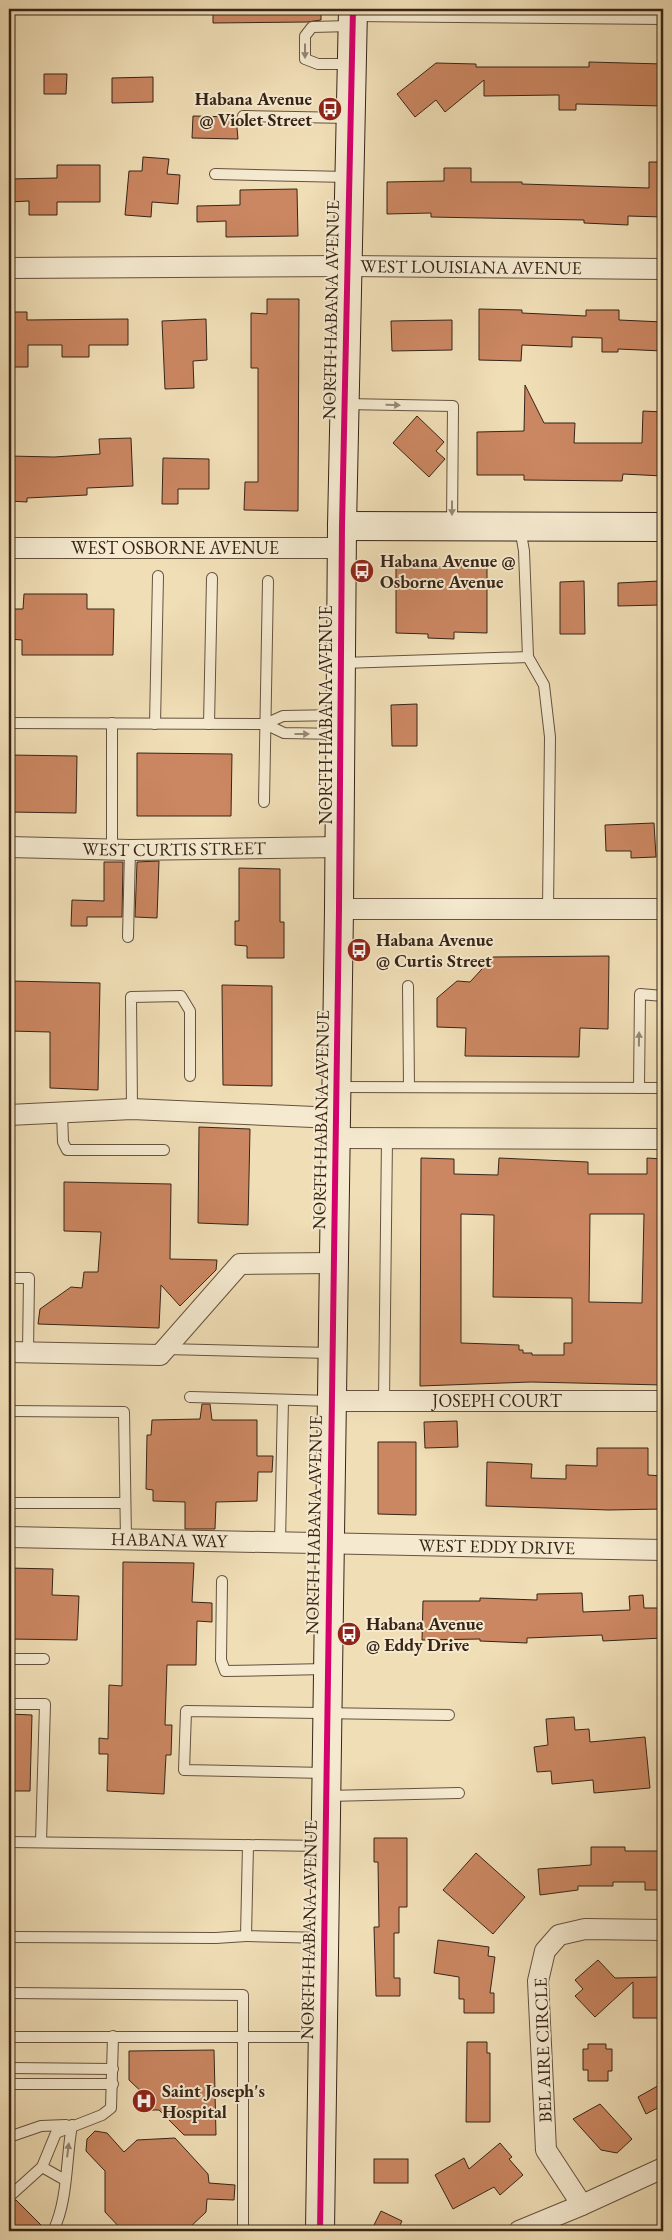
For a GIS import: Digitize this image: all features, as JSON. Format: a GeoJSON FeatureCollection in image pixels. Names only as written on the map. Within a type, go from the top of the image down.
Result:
{"type":"FeatureCollection","features":[{"type":"Feature","properties":{"kind":"street"},"geometry":{"type":"LineString","coordinates":[[353,15],[585,11],[663,14]]}},
{"type":"Feature","properties":{"kind":"street","name":"NORTH HABANA AVENUE"},"geometry":{"type":"LineString","coordinates":[[320,2231],[340,847],[346,266],[353,15]]}},
{"type":"Feature","properties":{"kind":"street","name":"WEST LOUISIANA AVENUE"},"geometry":{"type":"LineString","coordinates":[[9,268],[346,266],[663,269]]}},
{"type":"Feature","properties":{"kind":"street","name":"WEST OSBORNE AVENUE"},"geometry":{"type":"LineString","coordinates":[[9,548],[342,537],[452,526],[663,527]]}},
{"type":"Feature","properties":{"kind":"street","name":"WEST CURTIS STREET"},"geometry":{"type":"LineString","coordinates":[[9,847],[121,850],[340,847]]}},
{"type":"Feature","properties":{"kind":"street"},"geometry":{"type":"LineString","coordinates":[[339,909],[663,909]]}},
{"type":"Feature","properties":{"kind":"street"},"geometry":{"type":"LineString","coordinates":[[9,1115],[132,1109],[336,1128],[387,1138],[663,1140]]}},
{"type":"Feature","properties":{"kind":"street"},"geometry":{"type":"LineString","coordinates":[[18,1353],[160,1355],[240,1264],[334,1263]]}},
{"type":"Feature","properties":{"kind":"street","name":"JOSEPH COURT"},"geometry":{"type":"LineString","coordinates":[[331,1401],[663,1401]]}},
{"type":"Feature","properties":{"kind":"street","name":"HABANA WAY"},"geometry":{"type":"LineString","coordinates":[[9,1537],[329,1543]]}},
{"type":"Feature","properties":{"kind":"street","name":"WEST EDDY DRIVE"},"geometry":{"type":"LineString","coordinates":[[329,1543],[663,1550]]}},
{"type":"Feature","properties":{"kind":"street","name":"BEL AIRE CIRCLE"},"geometry":{"type":"LineString","coordinates":[[582,2205],[546,2150],[538,1981],[545,1951],[559,1935],[585,1929],[663,1930]]}},
{"type":"Feature","properties":{"kind":"street"},"geometry":{"type":"LineString","coordinates":[[519,2231],[663,2168]]}},
{"type":"Feature","properties":{"kind":"lane"},"geometry":{"type":"LineString","coordinates":[[351,64],[318,64],[305,59],[305,36],[312,27],[353,15]]}},
{"type":"Feature","properties":{"kind":"lane"},"geometry":{"type":"LineString","coordinates":[[244,116],[350,118]]}},
{"type":"Feature","properties":{"kind":"lane"},"geometry":{"type":"LineString","coordinates":[[215,174],[349,177]]}},
{"type":"Feature","properties":{"kind":"lane"},"geometry":{"type":"LineString","coordinates":[[344,404],[453,406],[452,526]]}},
{"type":"Feature","properties":{"kind":"lane"},"geometry":{"type":"LineString","coordinates":[[520,526],[524,551],[528,657],[544,685],[550,737],[548,909]]}},
{"type":"Feature","properties":{"kind":"lane"},"geometry":{"type":"LineString","coordinates":[[154,724],[158,576]]}},
{"type":"Feature","properties":{"kind":"lane"},"geometry":{"type":"LineString","coordinates":[[209,724],[212,578]]}},
{"type":"Feature","properties":{"kind":"lane"},"geometry":{"type":"LineString","coordinates":[[264,802],[268,581]]}},
{"type":"Feature","properties":{"kind":"lane"},"geometry":{"type":"LineString","coordinates":[[341,663],[528,657]]}},
{"type":"Feature","properties":{"kind":"lane"},"geometry":{"type":"LineString","coordinates":[[9,723],[265,724],[283,716],[340,724]]}},
{"type":"Feature","properties":{"kind":"lane"},"geometry":{"type":"LineString","coordinates":[[112,723],[128,937]]}},
{"type":"Feature","properties":{"kind":"lane"},"geometry":{"type":"LineString","coordinates":[[265,724],[284,734],[340,724]]}},
{"type":"Feature","properties":{"kind":"lane"},"geometry":{"type":"LineString","coordinates":[[408,986],[409,1087]]}},
{"type":"Feature","properties":{"kind":"lane"},"geometry":{"type":"LineString","coordinates":[[639,1088],[640,994],[663,996]]}},
{"type":"Feature","properties":{"kind":"lane"},"geometry":{"type":"LineString","coordinates":[[132,1109],[132,997],[181,996],[190,1011],[190,1076]]}},
{"type":"Feature","properties":{"kind":"lane"},"geometry":{"type":"LineString","coordinates":[[336,1087],[663,1088]]}},
{"type":"Feature","properties":{"kind":"lane"},"geometry":{"type":"LineString","coordinates":[[62,1112],[63,1142],[67,1150],[164,1150]]}},
{"type":"Feature","properties":{"kind":"lane"},"geometry":{"type":"LineString","coordinates":[[384,1401],[387,1138]]}},
{"type":"Feature","properties":{"kind":"lane"},"geometry":{"type":"LineString","coordinates":[[9,1278],[29,1278],[18,1353]]}},
{"type":"Feature","properties":{"kind":"lane"},"geometry":{"type":"LineString","coordinates":[[165,1350],[332,1352]]}},
{"type":"Feature","properties":{"kind":"lane"},"geometry":{"type":"LineString","coordinates":[[190,1397],[331,1401]]}},
{"type":"Feature","properties":{"kind":"lane"},"geometry":{"type":"LineString","coordinates":[[280,1542],[283,1400]]}},
{"type":"Feature","properties":{"kind":"lane"},"geometry":{"type":"LineString","coordinates":[[9,1411],[124,1412],[126,1540]]}},
{"type":"Feature","properties":{"kind":"lane"},"geometry":{"type":"LineString","coordinates":[[9,1503],[125,1503]]}},
{"type":"Feature","properties":{"kind":"lane"},"geometry":{"type":"LineString","coordinates":[[222,1581],[221,1660],[225,1671],[327,1669]]}},
{"type":"Feature","properties":{"kind":"lane"},"geometry":{"type":"LineString","coordinates":[[9,1659],[44,1660]]}},
{"type":"Feature","properties":{"kind":"lane"},"geometry":{"type":"LineString","coordinates":[[9,1704],[45,1704],[42,1842]]}},
{"type":"Feature","properties":{"kind":"lane"},"geometry":{"type":"LineString","coordinates":[[449,1715],[186,1711],[184,1770],[326,1785],[459,1793]]}},
{"type":"Feature","properties":{"kind":"lane"},"geometry":{"type":"LineString","coordinates":[[9,1842],[325,1846]]}},
{"type":"Feature","properties":{"kind":"lane"},"geometry":{"type":"LineString","coordinates":[[246,1936],[248,1845]]}},
{"type":"Feature","properties":{"kind":"lane"},"geometry":{"type":"LineString","coordinates":[[9,1937],[216,1938],[246,1936],[324,1938]]}},
{"type":"Feature","properties":{"kind":"lane"},"geometry":{"type":"LineString","coordinates":[[9,1993],[243,1995],[243,2231]]}},
{"type":"Feature","properties":{"kind":"lane"},"geometry":{"type":"LineString","coordinates":[[9,2038],[112,2036],[322,2037]]}},
{"type":"Feature","properties":{"kind":"lane"},"geometry":{"type":"LineString","coordinates":[[11,2195],[42,2167],[56,2133],[72,2125],[102,2115],[111,2108],[112,2036]]}},
{"type":"Feature","properties":{"kind":"lane"},"geometry":{"type":"LineString","coordinates":[[9,2068],[112,2069]]}},
{"type":"Feature","properties":{"kind":"lane"},"geometry":{"type":"LineString","coordinates":[[9,2084],[112,2084]]}},
{"type":"Feature","properties":{"kind":"lane"},"geometry":{"type":"LineString","coordinates":[[9,2137],[41,2126],[72,2125]]}},
{"type":"Feature","properties":{"kind":"lane"},"geometry":{"type":"LineString","coordinates":[[53,2231],[58,2222],[72,2125]]}},
{"type":"Feature","properties":{"kind":"lane"},"geometry":{"type":"LineString","coordinates":[[9,2144],[24,2131]]}},
{"type":"Feature","properties":{"kind":"lane"},"geometry":{"type":"LineString","coordinates":[[42,2167],[65,2180]]}},
{"type":"Feature","properties":{"kind":"building"},"geometry":{"type":"Polygon","coordinates":[[[213,9],[321,9],[321,20],[307,22],[213,23],[213,9]]]}},
{"type":"Feature","properties":{"kind":"building"},"geometry":{"type":"Polygon","coordinates":[[[589,62],[663,64],[663,106],[576,104],[576,110],[559,110],[559,95],[484,96],[484,80],[445,112],[436,100],[415,117],[397,94],[436,63],[476,64],[476,67],[589,67],[589,62]]]}},
{"type":"Feature","properties":{"kind":"building"},"geometry":{"type":"Polygon","coordinates":[[[44,74],[67,74],[66,94],[44,94],[44,74]]]}},
{"type":"Feature","properties":{"kind":"building"},"geometry":{"type":"Polygon","coordinates":[[[153,77],[153,102],[112,103],[112,78],[153,77]]]}},
{"type":"Feature","properties":{"kind":"building"},"geometry":{"type":"Polygon","coordinates":[[[193,116],[236,117],[238,139],[192,138],[193,116]]]}},
{"type":"Feature","properties":{"kind":"building"},"geometry":{"type":"Polygon","coordinates":[[[143,157],[169,159],[167,174],[180,175],[178,204],[152,202],[151,217],[125,215],[129,171],[142,171],[143,157]]]}},
{"type":"Feature","properties":{"kind":"building"},"geometry":{"type":"Polygon","coordinates":[[[649,162],[663,162],[663,217],[628,216],[628,225],[584,223],[584,220],[431,217],[431,213],[387,214],[387,182],[444,181],[444,168],[471,168],[471,182],[522,182],[522,184],[649,188],[649,162]]]}},
{"type":"Feature","properties":{"kind":"building"},"geometry":{"type":"Polygon","coordinates":[[[57,165],[100,165],[100,202],[57,202],[57,215],[29,215],[29,201],[9,202],[9,179],[57,178],[57,165]]]}},
{"type":"Feature","properties":{"kind":"building"},"geometry":{"type":"Polygon","coordinates":[[[297,189],[298,236],[226,237],[226,221],[197,222],[197,206],[240,205],[240,190],[297,189]]]}},
{"type":"Feature","properties":{"kind":"building"},"geometry":{"type":"Polygon","coordinates":[[[267,299],[299,299],[298,511],[244,510],[245,482],[258,482],[258,368],[251,368],[251,313],[267,314],[267,299]]]}},
{"type":"Feature","properties":{"kind":"building"},"geometry":{"type":"Polygon","coordinates":[[[479,309],[522,310],[522,313],[586,316],[586,310],[619,310],[619,320],[663,322],[663,351],[618,349],[618,352],[602,352],[602,338],[572,337],[572,347],[522,345],[521,361],[479,360],[479,309]]]}},
{"type":"Feature","properties":{"kind":"building"},"geometry":{"type":"Polygon","coordinates":[[[9,312],[27,312],[27,320],[128,319],[128,345],[89,345],[89,357],[62,357],[62,345],[28,345],[28,367],[9,367],[9,312]]]}},
{"type":"Feature","properties":{"kind":"building"},"geometry":{"type":"Polygon","coordinates":[[[206,319],[207,360],[193,361],[194,388],[165,389],[162,321],[206,319]]]}},
{"type":"Feature","properties":{"kind":"building"},"geometry":{"type":"Polygon","coordinates":[[[452,320],[452,350],[392,351],[391,321],[452,320]]]}},
{"type":"Feature","properties":{"kind":"building"},"geometry":{"type":"Polygon","coordinates":[[[525,385],[544,423],[575,423],[574,443],[642,443],[643,411],[663,412],[663,476],[623,474],[622,481],[524,480],[524,475],[477,475],[477,432],[524,431],[525,385]]]}},
{"type":"Feature","properties":{"kind":"building"},"geometry":{"type":"Polygon","coordinates":[[[417,416],[444,442],[436,451],[445,459],[429,477],[393,443],[417,416]]]}},
{"type":"Feature","properties":{"kind":"building"},"geometry":{"type":"Polygon","coordinates":[[[131,438],[133,486],[87,488],[87,495],[27,498],[27,502],[9,501],[9,456],[54,457],[100,454],[99,439],[131,438]]]}},
{"type":"Feature","properties":{"kind":"building"},"geometry":{"type":"Polygon","coordinates":[[[163,458],[209,459],[209,489],[178,489],[178,504],[162,504],[163,458]]]}},
{"type":"Feature","properties":{"kind":"building"},"geometry":{"type":"Polygon","coordinates":[[[396,566],[487,567],[487,633],[454,632],[454,639],[428,638],[428,634],[396,633],[396,566]]]}},
{"type":"Feature","properties":{"kind":"building"},"geometry":{"type":"Polygon","coordinates":[[[584,581],[585,634],[560,634],[560,582],[584,581]]]}},
{"type":"Feature","properties":{"kind":"building"},"geometry":{"type":"Polygon","coordinates":[[[660,581],[661,605],[618,606],[618,583],[660,581]]]}},
{"type":"Feature","properties":{"kind":"building"},"geometry":{"type":"Polygon","coordinates":[[[24,594],[87,594],[87,609],[114,609],[113,655],[22,655],[22,640],[9,639],[9,609],[23,609],[24,594]]]}},
{"type":"Feature","properties":{"kind":"building"},"geometry":{"type":"Polygon","coordinates":[[[417,704],[417,746],[392,746],[391,705],[417,704]]]}},
{"type":"Feature","properties":{"kind":"building"},"geometry":{"type":"Polygon","coordinates":[[[137,753],[232,754],[231,816],[137,816],[137,753]]]}},
{"type":"Feature","properties":{"kind":"building"},"geometry":{"type":"Polygon","coordinates":[[[9,755],[77,756],[76,813],[9,812],[9,755]]]}},
{"type":"Feature","properties":{"kind":"building"},"geometry":{"type":"Polygon","coordinates":[[[654,823],[656,857],[631,858],[631,851],[606,851],[605,825],[654,823]]]}},
{"type":"Feature","properties":{"kind":"building"},"geometry":{"type":"Polygon","coordinates":[[[159,861],[157,918],[135,917],[137,862],[159,861]]]}},
{"type":"Feature","properties":{"kind":"building"},"geometry":{"type":"Polygon","coordinates":[[[104,862],[123,862],[122,917],[87,917],[87,926],[71,926],[72,900],[104,901],[104,862]]]}},
{"type":"Feature","properties":{"kind":"building"},"geometry":{"type":"Polygon","coordinates":[[[239,868],[280,869],[280,922],[284,922],[284,958],[247,958],[247,946],[235,945],[235,921],[239,921],[239,868]]]}},
{"type":"Feature","properties":{"kind":"building"},"geometry":{"type":"Polygon","coordinates":[[[609,956],[608,1029],[580,1028],[579,1057],[465,1056],[466,1028],[437,1027],[437,998],[457,981],[470,982],[493,957],[609,956]]]}},
{"type":"Feature","properties":{"kind":"building"},"geometry":{"type":"Polygon","coordinates":[[[9,981],[100,983],[98,1090],[50,1088],[50,1032],[9,1031],[9,981]]]}},
{"type":"Feature","properties":{"kind":"building"},"geometry":{"type":"Polygon","coordinates":[[[222,985],[272,986],[272,1086],[223,1085],[222,985]]]}},
{"type":"Feature","properties":{"kind":"building"},"geometry":{"type":"Polygon","coordinates":[[[199,1127],[250,1129],[248,1225],[198,1223],[199,1127]]]}},
{"type":"Feature","properties":{"kind":"building"},"geometry":{"type":"Polygon","coordinates":[[[421,1158],[454,1159],[454,1174],[498,1175],[499,1158],[588,1162],[588,1174],[647,1174],[647,1158],[663,1159],[663,1385],[531,1382],[420,1386],[421,1158]],[[461,1214],[461,1343],[519,1345],[519,1350],[523,1350],[523,1353],[532,1353],[532,1355],[564,1355],[564,1343],[572,1343],[572,1298],[493,1297],[494,1215],[461,1214]],[[590,1214],[589,1302],[642,1303],[644,1214],[590,1214]]]}},
{"type":"Feature","properties":{"kind":"building"},"geometry":{"type":"Polygon","coordinates":[[[64,1182],[171,1184],[170,1259],[217,1260],[216,1270],[180,1306],[161,1285],[159,1328],[38,1324],[40,1309],[71,1287],[82,1288],[84,1272],[98,1272],[101,1232],[64,1231],[64,1182]]]}},
{"type":"Feature","properties":{"kind":"building"},"geometry":{"type":"Polygon","coordinates":[[[202,1404],[210,1404],[212,1420],[257,1420],[257,1456],[273,1456],[272,1472],[258,1472],[257,1501],[216,1502],[215,1529],[185,1529],[185,1502],[153,1501],[153,1490],[146,1489],[147,1435],[151,1435],[152,1420],[200,1419],[202,1404]]]}},
{"type":"Feature","properties":{"kind":"building"},"geometry":{"type":"Polygon","coordinates":[[[457,1421],[458,1447],[425,1448],[424,1422],[457,1421]]]}},
{"type":"Feature","properties":{"kind":"building"},"geometry":{"type":"Polygon","coordinates":[[[378,1442],[416,1442],[416,1515],[378,1514],[378,1442]]]}},
{"type":"Feature","properties":{"kind":"building"},"geometry":{"type":"Polygon","coordinates":[[[597,1448],[648,1448],[648,1475],[663,1476],[663,1509],[609,1510],[486,1506],[487,1462],[532,1464],[531,1478],[566,1479],[566,1465],[597,1466],[597,1448]]]}},
{"type":"Feature","properties":{"kind":"building"},"geometry":{"type":"Polygon","coordinates":[[[123,1562],[194,1563],[192,1602],[212,1603],[212,1622],[197,1621],[196,1665],[167,1665],[165,1725],[172,1725],[171,1755],[166,1755],[164,1794],[107,1791],[108,1754],[99,1754],[99,1738],[108,1739],[109,1685],[122,1686],[123,1562]]]}},
{"type":"Feature","properties":{"kind":"building"},"geometry":{"type":"Polygon","coordinates":[[[9,1568],[53,1569],[52,1595],[79,1596],[77,1640],[9,1639],[9,1568]]]}},
{"type":"Feature","properties":{"kind":"building"},"geometry":{"type":"Polygon","coordinates":[[[582,1593],[583,1612],[630,1610],[629,1596],[643,1595],[644,1608],[663,1608],[663,1638],[603,1641],[602,1635],[527,1638],[527,1643],[480,1641],[480,1639],[422,1640],[423,1601],[480,1601],[480,1598],[537,1600],[537,1594],[582,1593]]]}},
{"type":"Feature","properties":{"kind":"building"},"geometry":{"type":"Polygon","coordinates":[[[9,1714],[32,1715],[30,1791],[9,1791],[9,1714]]]}},
{"type":"Feature","properties":{"kind":"building"},"geometry":{"type":"Polygon","coordinates":[[[574,1717],[575,1730],[589,1729],[590,1742],[645,1737],[650,1788],[594,1793],[593,1780],[552,1784],[551,1771],[537,1772],[534,1747],[548,1745],[546,1719],[574,1717]]]}},
{"type":"Feature","properties":{"kind":"building"},"geometry":{"type":"Polygon","coordinates":[[[374,1838],[407,1838],[407,1907],[399,1907],[399,1933],[394,1933],[394,1978],[400,1978],[400,1996],[376,1996],[374,1927],[379,1927],[378,1862],[374,1862],[374,1838]]]}},
{"type":"Feature","properties":{"kind":"building"},"geometry":{"type":"Polygon","coordinates":[[[591,1847],[625,1847],[625,1851],[663,1851],[663,1882],[660,1882],[660,1890],[645,1890],[645,1882],[613,1882],[613,1886],[578,1886],[578,1890],[540,1895],[538,1869],[591,1865],[591,1847]]]}},
{"type":"Feature","properties":{"kind":"building"},"geometry":{"type":"Polygon","coordinates":[[[476,1853],[525,1897],[493,1934],[443,1890],[476,1853]]]}},
{"type":"Feature","properties":{"kind":"building"},"geometry":{"type":"Polygon","coordinates":[[[438,1940],[489,1947],[488,1956],[495,1957],[490,1993],[494,1993],[494,2013],[464,2013],[464,1999],[459,1999],[459,1977],[434,1973],[438,1940]]]}},
{"type":"Feature","properties":{"kind":"building"},"geometry":{"type":"Polygon","coordinates":[[[598,1960],[615,1978],[663,1977],[663,2018],[633,2018],[633,1982],[595,2017],[575,1996],[583,1989],[575,1980],[598,1960]]]}},
{"type":"Feature","properties":{"kind":"building"},"geometry":{"type":"Polygon","coordinates":[[[467,2042],[487,2042],[487,2053],[490,2053],[490,2122],[466,2122],[467,2042]]]}},
{"type":"Feature","properties":{"kind":"building"},"geometry":{"type":"Polygon","coordinates":[[[588,2044],[606,2044],[606,2049],[612,2049],[612,2071],[608,2071],[608,2081],[588,2081],[588,2070],[583,2070],[583,2049],[588,2049],[588,2044]]]}},
{"type":"Feature","properties":{"kind":"building"},"geometry":{"type":"Polygon","coordinates":[[[214,2050],[216,2135],[184,2135],[159,2110],[148,2110],[147,2097],[129,2080],[129,2051],[214,2050]]]}},
{"type":"Feature","properties":{"kind":"building"},"geometry":{"type":"Polygon","coordinates":[[[663,2083],[663,2105],[646,2114],[638,2097],[663,2083]]]}},
{"type":"Feature","properties":{"kind":"building"},"geometry":{"type":"Polygon","coordinates":[[[600,2104],[632,2139],[617,2153],[601,2150],[573,2119],[600,2104]]]}},
{"type":"Feature","properties":{"kind":"building"},"geometry":{"type":"Polygon","coordinates":[[[95,2131],[107,2133],[124,2152],[137,2140],[175,2138],[208,2174],[209,2183],[235,2185],[234,2200],[207,2199],[206,2212],[186,2231],[123,2231],[105,2212],[105,2171],[86,2151],[87,2139],[95,2131]]]}},
{"type":"Feature","properties":{"kind":"building"},"geometry":{"type":"Polygon","coordinates":[[[500,2143],[512,2157],[509,2159],[523,2175],[500,2195],[494,2187],[453,2209],[435,2175],[464,2158],[469,2169],[500,2143]]]}},
{"type":"Feature","properties":{"kind":"building"},"geometry":{"type":"Polygon","coordinates":[[[374,2159],[408,2159],[408,2183],[374,2183],[374,2159]]]}},
{"type":"Feature","properties":{"kind":"building"},"geometry":{"type":"Polygon","coordinates":[[[16,2200],[46,2231],[9,2231],[9,2201],[16,2200]]]}},
{"type":"Feature","properties":{"kind":"building"},"geometry":{"type":"Polygon","coordinates":[[[381,2211],[402,2221],[397,2231],[371,2231],[381,2211]]]}},
{"type":"Feature","properties":{"kind":"cycle path"},"geometry":{"type":"LineString","coordinates":[[320,2231],[339,909],[342,526],[353,9]]}},
{"type":"Feature","properties":{"kind":"place","name":"Habana Avenue @ Violet Street"},"geometry":{"type":"Point","coordinates":[330,109]}},
{"type":"Feature","properties":{"kind":"place","name":"Habana Avenue @ Osborne Avenue"},"geometry":{"type":"Point","coordinates":[362,571]}},
{"type":"Feature","properties":{"kind":"place","name":"Habana Avenue @ Curtis Street"},"geometry":{"type":"Point","coordinates":[359,950]}},
{"type":"Feature","properties":{"kind":"place","name":"Habana Avenue @ Eddy Drive"},"geometry":{"type":"Point","coordinates":[349,1634]}},
{"type":"Feature","properties":{"kind":"place","name":"Saint Joseph's Hospital"},"geometry":{"type":"Point","coordinates":[144,2101]}}]}
